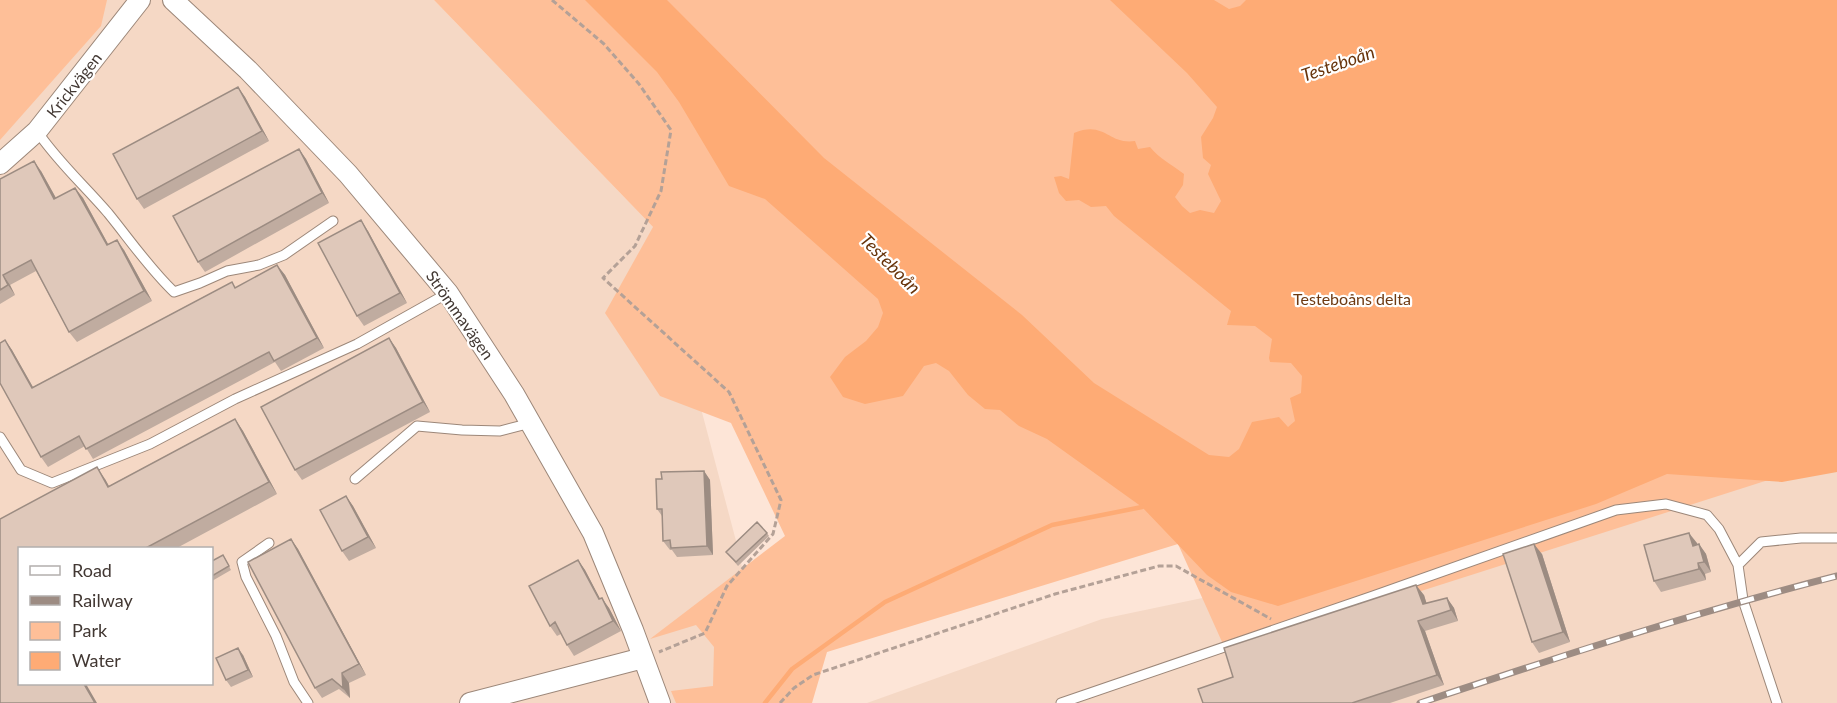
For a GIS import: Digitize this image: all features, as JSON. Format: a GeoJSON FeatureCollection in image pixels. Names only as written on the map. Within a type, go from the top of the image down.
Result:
{"type":"FeatureCollection","features":[{"type":"Feature","properties":{"kind":"street","name":"Krickvägen"},"geometry":{"type":"LineString","coordinates":[[0,164],[37,131],[140,0]]}},
{"type":"Feature","properties":{"kind":"street","name":"Strömmavägen"},"geometry":{"type":"LineString","coordinates":[[173,0],[248,70],[348,174],[448,293],[514,394],[593,533],[660,703]]}},
{"type":"Feature","properties":{"kind":"street"},"geometry":{"type":"LineString","coordinates":[[470,703],[643,658]]}},
{"type":"Feature","properties":{"kind":"lane"},"geometry":{"type":"LineString","coordinates":[[37,131],[48,148],[107,212],[156,276],[174,292],[200,284],[227,271],[259,265],[284,255],[333,221]]}},
{"type":"Feature","properties":{"kind":"lane"},"geometry":{"type":"LineString","coordinates":[[0,437],[21,470],[52,483],[150,444],[235,399],[357,344],[448,293]]}},
{"type":"Feature","properties":{"kind":"lane"},"geometry":{"type":"LineString","coordinates":[[354,479],[417,426],[500,431],[531,423]]}},
{"type":"Feature","properties":{"kind":"lane"},"geometry":{"type":"LineString","coordinates":[[1061,703],[1616,510],[1666,504],[1707,515],[1719,529],[1738,565],[1743,600],[1777,703]]}},
{"type":"Feature","properties":{"kind":"lane"},"geometry":{"type":"LineString","coordinates":[[1738,565],[1761,542],[1801,538],[1837,538]]}},
{"type":"Feature","properties":{"kind":"lane"},"geometry":{"type":"LineString","coordinates":[[269,543],[242,562],[246,578],[276,636],[294,682],[308,703]]}},
{"type":"Feature","properties":{"kind":"path"},"geometry":{"type":"LineString","coordinates":[[552,0],[604,44],[639,84],[671,130],[661,191],[635,246],[603,278],[729,392],[781,500],[773,534],[727,586],[705,633],[643,658]]}},
{"type":"Feature","properties":{"kind":"path"},"geometry":{"type":"LineString","coordinates":[[780,703],[794,688],[813,675],[1055,594],[1159,566],[1176,566],[1285,626]]}},
{"type":"Feature","properties":{"kind":"shaded area"},"geometry":{"type":"Polygon","coordinates":[[[0,0],[434,0],[653,227],[740,556],[760,673],[800,703],[0,703],[0,0]]]}},
{"type":"Feature","properties":{"kind":"shaded area"},"geometry":{"type":"Polygon","coordinates":[[[1837,472],[1837,703],[867,703],[1102,619],[1231,592],[1667,474],[1837,472]]]}},
{"type":"Feature","properties":{"kind":"green space"},"geometry":{"type":"Polygon","coordinates":[[[0,0],[107,0],[101,26],[0,140],[0,0]]]}},
{"type":"Feature","properties":{"kind":"green space","name":"Testeboåns delta"},"geometry":{"type":"Polygon","coordinates":[[[434,0],[1837,0],[1837,458],[1227,653],[1178,544],[827,652],[812,703],[676,703],[671,691],[713,686],[714,647],[696,625],[650,639],[785,536],[731,423],[660,396],[605,313],[653,227],[434,0]]]}},
{"type":"Feature","properties":{"kind":"water","name":"Testeboån"},"geometry":{"type":"Polygon","coordinates":[[[585,0],[667,0],[824,158],[1022,315],[1094,383],[1209,455],[1229,457],[1239,449],[1252,422],[1279,417],[1288,427],[1295,421],[1290,398],[1301,393],[1302,376],[1291,363],[1270,362],[1272,339],[1255,326],[1227,325],[1231,311],[1114,216],[1106,206],[1091,207],[1079,200],[1066,201],[1059,193],[1054,177],[1061,176],[1069,179],[1074,133],[1093,129],[1118,140],[1135,141],[1138,149],[1150,147],[1184,174],[1183,185],[1175,197],[1190,213],[1200,210],[1214,213],[1221,201],[1208,174],[1211,165],[1203,158],[1201,137],[1217,107],[1187,73],[1110,0],[1214,0],[1229,9],[1240,6],[1246,0],[1837,0],[1837,472],[1782,482],[1667,474],[1596,504],[1278,606],[1231,592],[1207,575],[1142,507],[1047,439],[1019,426],[1000,410],[985,409],[968,395],[949,371],[936,363],[924,366],[903,396],[865,404],[843,397],[830,377],[845,357],[866,341],[878,327],[883,313],[878,299],[765,199],[729,186],[679,102],[657,72],[585,0]]]}},
{"type":"Feature","properties":{"kind":"building"},"geometry":{"type":"Polygon","coordinates":[[[238,87],[262,131],[137,199],[113,154],[238,87]]]}},
{"type":"Feature","properties":{"kind":"building"},"geometry":{"type":"Polygon","coordinates":[[[299,149],[322,193],[198,262],[173,216],[299,149]]]}},
{"type":"Feature","properties":{"kind":"building"},"geometry":{"type":"Polygon","coordinates":[[[34,161],[54,199],[75,188],[107,245],[117,240],[144,291],[69,332],[31,260],[3,275],[8,285],[0,290],[0,179],[34,161]]]}},
{"type":"Feature","properties":{"kind":"building"},"geometry":{"type":"Polygon","coordinates":[[[361,220],[400,293],[357,316],[318,243],[361,220]]]}},
{"type":"Feature","properties":{"kind":"building"},"geometry":{"type":"Polygon","coordinates":[[[277,265],[317,338],[274,361],[269,352],[86,449],[79,436],[41,457],[0,383],[0,343],[5,340],[32,388],[232,282],[235,288],[277,265]]]}},
{"type":"Feature","properties":{"kind":"building"},"geometry":{"type":"Polygon","coordinates":[[[389,338],[423,402],[295,470],[261,407],[389,338]]]}},
{"type":"Feature","properties":{"kind":"building"},"geometry":{"type":"Polygon","coordinates":[[[235,419],[269,482],[148,547],[18,547],[18,685],[85,685],[95,703],[0,703],[0,519],[97,467],[108,487],[235,419]]]}},
{"type":"Feature","properties":{"kind":"building"},"geometry":{"type":"Polygon","coordinates":[[[704,471],[707,546],[671,548],[670,540],[663,541],[662,509],[657,509],[656,479],[662,479],[661,472],[704,471]]]}},
{"type":"Feature","properties":{"kind":"building"},"geometry":{"type":"Polygon","coordinates":[[[346,496],[368,537],[342,551],[320,510],[346,496]]]}},
{"type":"Feature","properties":{"kind":"building"},"geometry":{"type":"Polygon","coordinates":[[[757,522],[767,533],[736,562],[726,552],[757,522]]]}},
{"type":"Feature","properties":{"kind":"building"},"geometry":{"type":"Polygon","coordinates":[[[1689,533],[1693,546],[1699,544],[1704,562],[1698,563],[1699,569],[1654,581],[1644,545],[1689,533]]]}},
{"type":"Feature","properties":{"kind":"building"},"geometry":{"type":"Polygon","coordinates":[[[291,539],[359,664],[342,673],[343,688],[332,679],[315,688],[248,562],[291,539]]]}},
{"type":"Feature","properties":{"kind":"building"},"geometry":{"type":"Polygon","coordinates":[[[1534,544],[1563,632],[1532,642],[1503,554],[1534,544]]]}},
{"type":"Feature","properties":{"kind":"building"},"geometry":{"type":"Polygon","coordinates":[[[223,555],[229,566],[213,575],[213,560],[223,555]]]}},
{"type":"Feature","properties":{"kind":"building"},"geometry":{"type":"Polygon","coordinates":[[[578,560],[599,599],[602,598],[613,621],[567,645],[555,622],[550,626],[529,586],[578,560]]]}},
{"type":"Feature","properties":{"kind":"building"},"geometry":{"type":"Polygon","coordinates":[[[1416,585],[1423,604],[1447,598],[1451,610],[1418,621],[1437,675],[1352,703],[1203,703],[1198,689],[1233,677],[1224,648],[1416,585]]]}},
{"type":"Feature","properties":{"kind":"building"},"geometry":{"type":"Polygon","coordinates":[[[238,648],[248,670],[226,680],[216,658],[238,648]]]}},
{"type":"Feature","properties":{"kind":"waterway"},"geometry":{"type":"LineString","coordinates":[[765,703],[792,669],[885,602],[1052,525],[1142,507]]}},
{"type":"Feature","properties":{"kind":"railway"},"geometry":{"type":"LineString","coordinates":[[1420,703],[1679,620],[1837,576]]}}]}
